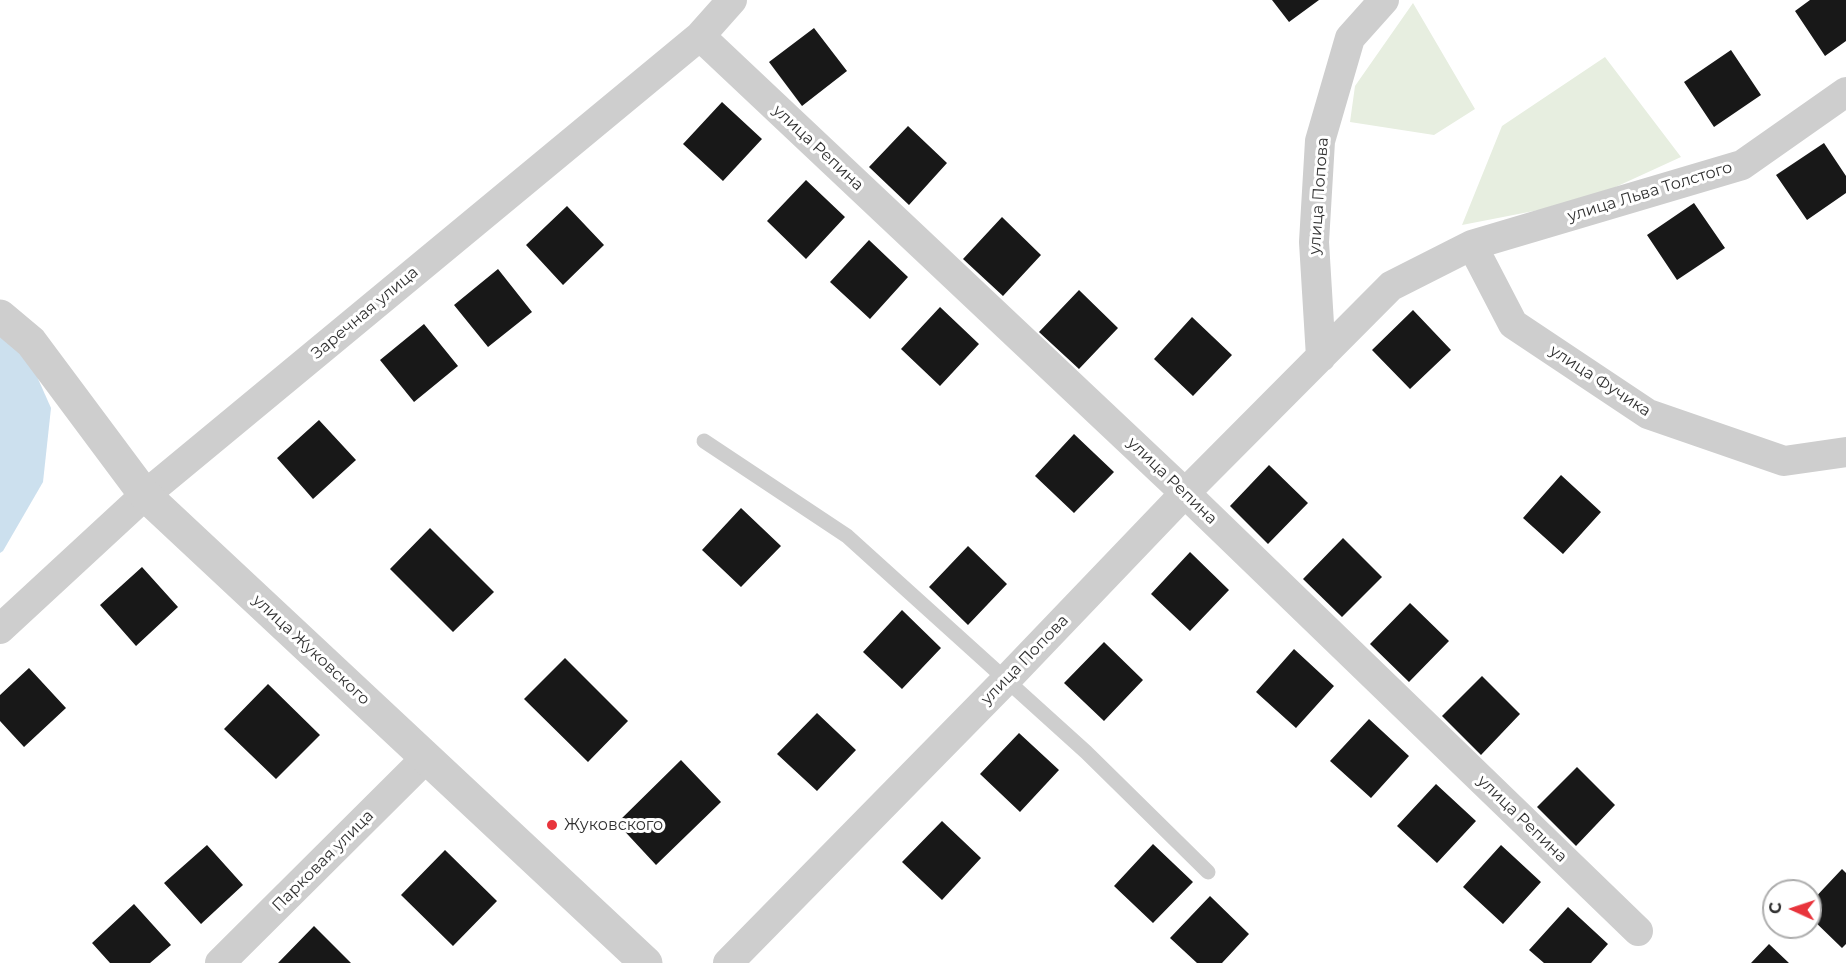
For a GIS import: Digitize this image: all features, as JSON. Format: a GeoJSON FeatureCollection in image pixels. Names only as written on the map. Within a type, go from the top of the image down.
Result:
{"type":"FeatureCollection","features":[{"type":"Feature","properties":{"kind":"street","name":"Заречная улица"},"geometry":{"type":"LineString","coordinates":[[0,629],[145,495],[700,36],[732,0]]}},
{"type":"Feature","properties":{"kind":"street","name":"улица Попова"},"geometry":{"type":"LineString","coordinates":[[1320,357],[1314,242],[1320,141],[1350,38],[1384,0]]}},
{"type":"Feature","properties":{"kind":"street","name":"улица Репина"},"geometry":{"type":"LineString","coordinates":[[700,36],[1185,493],[1638,932]]}},
{"type":"Feature","properties":{"kind":"street","name":"улица Льва Толстого"},"geometry":{"type":"LineString","coordinates":[[1472,245],[1742,165],[1846,92]]}},
{"type":"Feature","properties":{"kind":"street","name":"улица Попова"},"geometry":{"type":"LineString","coordinates":[[728,963],[1006,680],[1185,493],[1391,286],[1472,245]]}},
{"type":"Feature","properties":{"kind":"street","name":"улица Фучика"},"geometry":{"type":"LineString","coordinates":[[1472,245],[1513,324],[1648,414],[1784,460],[1846,452]]}},
{"type":"Feature","properties":{"kind":"street","name":"улица Жуковского"},"geometry":{"type":"LineString","coordinates":[[0,316],[31,342],[145,495],[646,963]]}},
{"type":"Feature","properties":{"kind":"street","name":"Парковая улица"},"geometry":{"type":"LineString","coordinates":[[220,963],[426,758]]}},
{"type":"Feature","properties":{"kind":"lane"},"geometry":{"type":"LineString","coordinates":[[704,441],[847,536],[1086,752],[1208,872]]}},
{"type":"Feature","properties":{"kind":"shaded area"},"geometry":{"type":"Polygon","coordinates":[[[1413,3],[1475,109],[1434,135],[1350,122],[1355,86],[1413,3]]]}},
{"type":"Feature","properties":{"kind":"shaded area"},"geometry":{"type":"Polygon","coordinates":[[[1605,57],[1681,157],[1585,201],[1462,225],[1502,126],[1605,57]]]}},
{"type":"Feature","properties":{"kind":"water"},"geometry":{"type":"Polygon","coordinates":[[[0,335],[23,345],[51,408],[43,482],[0,553],[0,335]]]}},
{"type":"Feature","properties":{"kind":"building"},"geometry":{"type":"Polygon","coordinates":[[[1272,0],[1319,0],[1289,22],[1272,0]]]}},
{"type":"Feature","properties":{"kind":"building"},"geometry":{"type":"Polygon","coordinates":[[[1810,0],[1846,0],[1846,41],[1825,56],[1795,11],[1810,0]]]}},
{"type":"Feature","properties":{"kind":"building"},"geometry":{"type":"Polygon","coordinates":[[[814,28],[847,71],[802,106],[769,62],[814,28]]]}},
{"type":"Feature","properties":{"kind":"building"},"geometry":{"type":"Polygon","coordinates":[[[1731,50],[1761,95],[1714,127],[1684,82],[1731,50]]]}},
{"type":"Feature","properties":{"kind":"building"},"geometry":{"type":"Polygon","coordinates":[[[722,102],[762,139],[723,181],[683,144],[722,102]]]}},
{"type":"Feature","properties":{"kind":"building"},"geometry":{"type":"Polygon","coordinates":[[[908,126],[947,163],[909,205],[869,167],[908,126]]]}},
{"type":"Feature","properties":{"kind":"building"},"geometry":{"type":"Polygon","coordinates":[[[1824,143],[1846,176],[1846,193],[1807,220],[1776,175],[1824,143]]]}},
{"type":"Feature","properties":{"kind":"building"},"geometry":{"type":"Polygon","coordinates":[[[806,180],[845,217],[806,259],[767,221],[806,180]]]}},
{"type":"Feature","properties":{"kind":"building"},"geometry":{"type":"Polygon","coordinates":[[[1694,203],[1725,248],[1677,280],[1647,235],[1694,203]]]}},
{"type":"Feature","properties":{"kind":"building"},"geometry":{"type":"Polygon","coordinates":[[[567,206],[604,245],[563,285],[526,245],[567,206]]]}},
{"type":"Feature","properties":{"kind":"building"},"geometry":{"type":"Polygon","coordinates":[[[1002,217],[1041,255],[1003,296],[963,259],[1002,217]]]}},
{"type":"Feature","properties":{"kind":"building"},"geometry":{"type":"Polygon","coordinates":[[[869,240],[908,277],[870,319],[830,282],[869,240]]]}},
{"type":"Feature","properties":{"kind":"building"},"geometry":{"type":"Polygon","coordinates":[[[498,269],[532,312],[488,347],[454,305],[498,269]]]}},
{"type":"Feature","properties":{"kind":"building"},"geometry":{"type":"Polygon","coordinates":[[[1079,290],[1118,328],[1079,369],[1039,332],[1079,290]]]}},
{"type":"Feature","properties":{"kind":"building"},"geometry":{"type":"Polygon","coordinates":[[[940,307],[979,344],[940,386],[901,349],[940,307]]]}},
{"type":"Feature","properties":{"kind":"building"},"geometry":{"type":"Polygon","coordinates":[[[1413,310],[1451,350],[1410,389],[1372,350],[1413,310]]]}},
{"type":"Feature","properties":{"kind":"building"},"geometry":{"type":"Polygon","coordinates":[[[1192,317],[1232,355],[1193,396],[1154,359],[1192,317]]]}},
{"type":"Feature","properties":{"kind":"building"},"geometry":{"type":"Polygon","coordinates":[[[424,324],[458,366],[414,402],[380,360],[424,324]]]}},
{"type":"Feature","properties":{"kind":"building"},"geometry":{"type":"Polygon","coordinates":[[[319,420],[356,460],[313,499],[277,458],[319,420]]]}},
{"type":"Feature","properties":{"kind":"building"},"geometry":{"type":"Polygon","coordinates":[[[1074,434],[1114,472],[1074,513],[1035,476],[1074,434]]]}},
{"type":"Feature","properties":{"kind":"building"},"geometry":{"type":"Polygon","coordinates":[[[1269,465],[1308,503],[1268,544],[1230,506],[1269,465]]]}},
{"type":"Feature","properties":{"kind":"building"},"geometry":{"type":"Polygon","coordinates":[[[1561,475],[1601,512],[1563,554],[1523,518],[1561,475]]]}},
{"type":"Feature","properties":{"kind":"building"},"geometry":{"type":"Polygon","coordinates":[[[741,508],[781,546],[741,587],[702,550],[741,508]]]}},
{"type":"Feature","properties":{"kind":"building"},"geometry":{"type":"Polygon","coordinates":[[[430,528],[494,592],[453,632],[390,569],[430,528]]]}},
{"type":"Feature","properties":{"kind":"building"},"geometry":{"type":"Polygon","coordinates":[[[1343,538],[1382,577],[1342,617],[1303,579],[1343,538]]]}},
{"type":"Feature","properties":{"kind":"building"},"geometry":{"type":"Polygon","coordinates":[[[968,546],[1007,584],[968,625],[929,587],[968,546]]]}},
{"type":"Feature","properties":{"kind":"building"},"geometry":{"type":"Polygon","coordinates":[[[1190,552],[1229,590],[1190,631],[1151,594],[1190,552]]]}},
{"type":"Feature","properties":{"kind":"building"},"geometry":{"type":"Polygon","coordinates":[[[142,567],[178,607],[136,646],[100,605],[142,567]]]}},
{"type":"Feature","properties":{"kind":"building"},"geometry":{"type":"Polygon","coordinates":[[[1410,603],[1449,641],[1409,682],[1370,644],[1410,603]]]}},
{"type":"Feature","properties":{"kind":"building"},"geometry":{"type":"Polygon","coordinates":[[[902,610],[941,648],[902,689],[863,652],[902,610]]]}},
{"type":"Feature","properties":{"kind":"building"},"geometry":{"type":"Polygon","coordinates":[[[1104,642],[1143,680],[1104,721],[1064,683],[1104,642]]]}},
{"type":"Feature","properties":{"kind":"building"},"geometry":{"type":"Polygon","coordinates":[[[1294,649],[1334,686],[1296,728],[1256,692],[1294,649]]]}},
{"type":"Feature","properties":{"kind":"building"},"geometry":{"type":"Polygon","coordinates":[[[565,658],[628,721],[588,762],[524,699],[565,658]]]}},
{"type":"Feature","properties":{"kind":"building"},"geometry":{"type":"Polygon","coordinates":[[[29,668],[66,708],[24,747],[0,721],[0,695],[29,668]]]}},
{"type":"Feature","properties":{"kind":"building"},"geometry":{"type":"Polygon","coordinates":[[[1482,676],[1520,714],[1481,755],[1442,716],[1482,676]]]}},
{"type":"Feature","properties":{"kind":"building"},"geometry":{"type":"Polygon","coordinates":[[[268,684],[320,735],[276,779],[224,729],[268,684]]]}},
{"type":"Feature","properties":{"kind":"building"},"geometry":{"type":"Polygon","coordinates":[[[817,713],[856,750],[817,791],[777,754],[817,713]]]}},
{"type":"Feature","properties":{"kind":"building"},"geometry":{"type":"Polygon","coordinates":[[[1369,719],[1409,756],[1371,798],[1330,761],[1369,719]]]}},
{"type":"Feature","properties":{"kind":"building"},"geometry":{"type":"Polygon","coordinates":[[[1019,733],[1059,770],[1020,812],[980,774],[1019,733]]]}},
{"type":"Feature","properties":{"kind":"building"},"geometry":{"type":"Polygon","coordinates":[[[681,760],[721,802],[656,865],[617,823],[681,760]]]}},
{"type":"Feature","properties":{"kind":"building"},"geometry":{"type":"Polygon","coordinates":[[[1577,767],[1615,805],[1576,846],[1537,807],[1577,767]]]}},
{"type":"Feature","properties":{"kind":"building"},"geometry":{"type":"Polygon","coordinates":[[[1436,784],[1476,821],[1437,863],[1397,826],[1436,784]]]}},
{"type":"Feature","properties":{"kind":"building"},"geometry":{"type":"Polygon","coordinates":[[[942,821],[981,858],[942,900],[902,862],[942,821]]]}},
{"type":"Feature","properties":{"kind":"building"},"geometry":{"type":"Polygon","coordinates":[[[1153,844],[1193,882],[1153,923],[1114,886],[1153,844]]]}},
{"type":"Feature","properties":{"kind":"building"},"geometry":{"type":"Polygon","coordinates":[[[207,845],[243,885],[201,924],[164,883],[207,845]]]}},
{"type":"Feature","properties":{"kind":"building"},"geometry":{"type":"Polygon","coordinates":[[[1501,845],[1541,882],[1503,924],[1463,887],[1501,845]]]}},
{"type":"Feature","properties":{"kind":"building"},"geometry":{"type":"Polygon","coordinates":[[[445,850],[497,901],[453,946],[401,895],[445,850]]]}},
{"type":"Feature","properties":{"kind":"building"},"geometry":{"type":"Polygon","coordinates":[[[1842,869],[1846,873],[1846,944],[1842,948],[1822,929],[1822,890],[1842,869]]]}},
{"type":"Feature","properties":{"kind":"building"},"geometry":{"type":"Polygon","coordinates":[[[1210,896],[1249,934],[1222,963],[1197,963],[1170,938],[1210,896]]]}},
{"type":"Feature","properties":{"kind":"building"},"geometry":{"type":"Polygon","coordinates":[[[134,904],[171,945],[150,963],[110,963],[92,943],[134,904]]]}},
{"type":"Feature","properties":{"kind":"building"},"geometry":{"type":"Polygon","coordinates":[[[1568,907],[1608,944],[1591,963],[1544,963],[1529,950],[1568,907]]]}},
{"type":"Feature","properties":{"kind":"building"},"geometry":{"type":"Polygon","coordinates":[[[314,926],[351,963],[278,963],[314,926]]]}},
{"type":"Feature","properties":{"kind":"building"},"geometry":{"type":"Polygon","coordinates":[[[1769,944],[1789,963],[1751,963],[1769,944]]]}},
{"type":"Feature","properties":{"kind":"place","name":"Жуковского"},"geometry":{"type":"Point","coordinates":[552,825]}}]}
